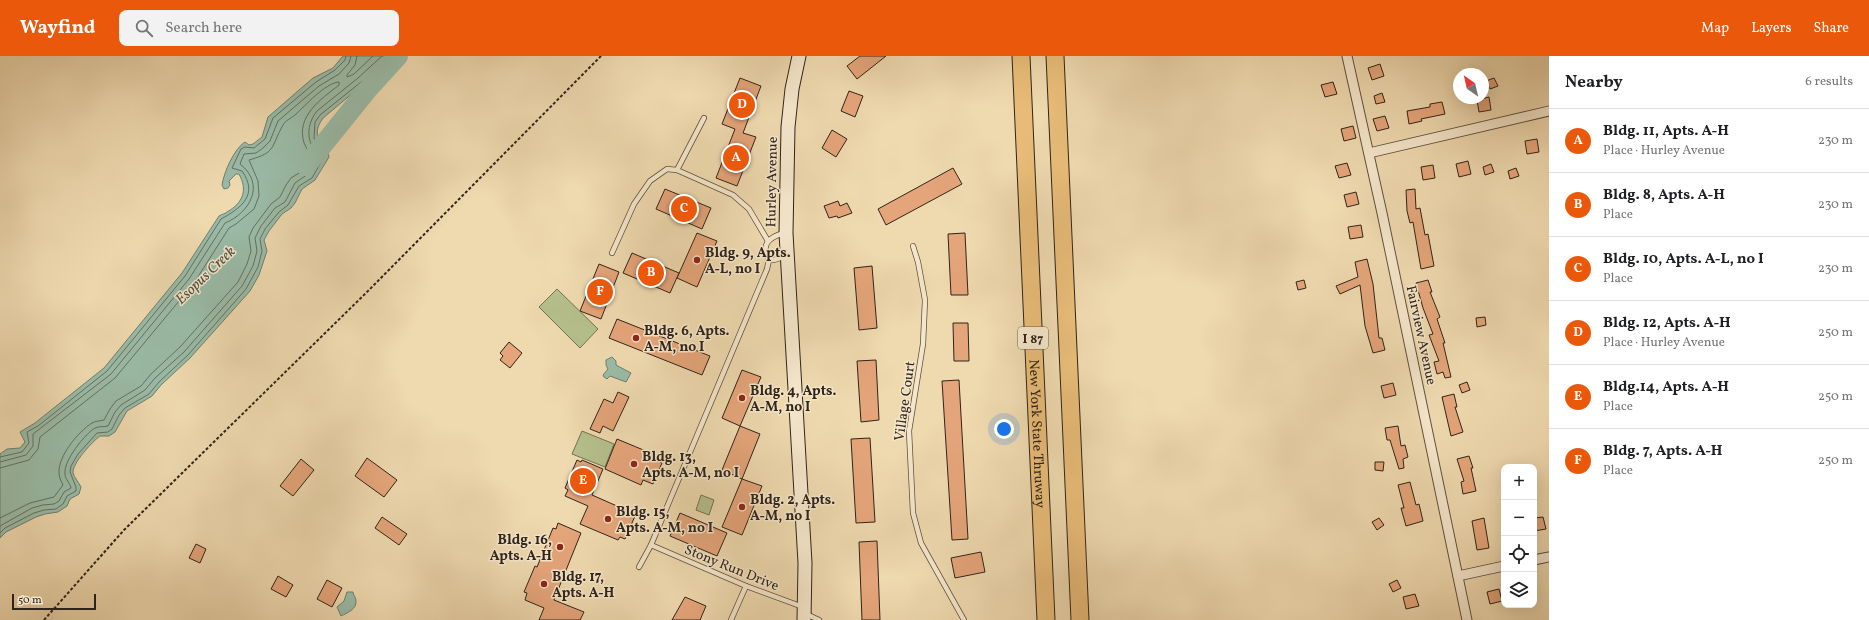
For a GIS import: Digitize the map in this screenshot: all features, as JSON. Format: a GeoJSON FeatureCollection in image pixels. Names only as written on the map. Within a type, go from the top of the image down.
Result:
{"type":"FeatureCollection","features":[{"type":"Feature","properties":{"kind":"highway","name":"New York State Thruway"},"geometry":{"type":"LineString","coordinates":[[1021,56],[1046,620]]}},
{"type":"Feature","properties":{"kind":"highway","name":"I 87"},"geometry":{"type":"LineString","coordinates":[[1055,56],[1080,620]]}},
{"type":"Feature","properties":{"kind":"street","name":"Hurley Avenue"},"geometry":{"type":"LineString","coordinates":[[799,56],[792,89],[788,127],[786,233],[805,563],[804,614]]}},
{"type":"Feature","properties":{"kind":"street","name":"Fairview Avenue"},"geometry":{"type":"LineString","coordinates":[[1347,56],[1369,153],[1467,620]]}},
{"type":"Feature","properties":{"kind":"street"},"geometry":{"type":"LineString","coordinates":[[1369,153],[1549,111]]}},
{"type":"Feature","properties":{"kind":"street"},"geometry":{"type":"LineString","coordinates":[[1537,559],[1549,557]]}},
{"type":"Feature","properties":{"kind":"street"},"geometry":{"type":"LineString","coordinates":[[1458,576],[1501,567]]}},
{"type":"Feature","properties":{"kind":"lane"},"geometry":{"type":"LineString","coordinates":[[677,170],[704,118]]}},
{"type":"Feature","properties":{"kind":"lane"},"geometry":{"type":"LineString","coordinates":[[612,253],[634,204],[650,181],[666,169],[677,170],[733,195],[749,209],[768,241]]}},
{"type":"Feature","properties":{"kind":"lane"},"geometry":{"type":"LineString","coordinates":[[639,567],[651,545],[706,417],[767,269],[769,260],[765,254],[765,248],[768,241],[776,236],[786,233]]}},
{"type":"Feature","properties":{"kind":"lane","name":"Village Court"},"geometry":{"type":"LineString","coordinates":[[913,246],[918,262],[925,300],[923,344],[909,432],[913,513],[921,543],[964,620]]}},
{"type":"Feature","properties":{"kind":"lane"},"geometry":{"type":"LineString","coordinates":[[769,260],[787,256]]}},
{"type":"Feature","properties":{"kind":"lane","name":"Stony Run Drive"},"geometry":{"type":"LineString","coordinates":[[651,545],[746,586],[804,614]]}},
{"type":"Feature","properties":{"kind":"lane"},"geometry":{"type":"LineString","coordinates":[[731,620],[746,586]]}},
{"type":"Feature","properties":{"kind":"lane"},"geometry":{"type":"LineString","coordinates":[[804,614],[819,620]]}},
{"type":"Feature","properties":{"kind":"path"},"geometry":{"type":"LineString","coordinates":[[44,620],[124,530],[366,293],[601,56]]}},
{"type":"Feature","properties":{"kind":"green space"},"geometry":{"type":"Polygon","coordinates":[[[557,289],[598,329],[580,348],[539,307],[557,289]]]}},
{"type":"Feature","properties":{"kind":"green space"},"geometry":{"type":"Polygon","coordinates":[[[582,431],[614,444],[605,467],[572,454],[582,431]]]}},
{"type":"Feature","properties":{"kind":"green space"},"geometry":{"type":"Polygon","coordinates":[[[701,495],[714,500],[709,515],[696,510],[701,495]]]}},
{"type":"Feature","properties":{"kind":"water"},"geometry":{"type":"Polygon","coordinates":[[[343,56],[397,56],[323,118],[317,131],[329,157],[315,180],[302,189],[295,203],[291,208],[282,214],[269,231],[264,240],[267,251],[259,275],[250,291],[190,358],[161,385],[152,396],[127,411],[115,432],[109,436],[100,436],[93,442],[76,464],[73,473],[81,487],[79,494],[70,499],[67,506],[58,512],[36,517],[6,532],[0,538],[0,454],[7,449],[20,448],[25,442],[20,432],[35,423],[104,368],[182,273],[219,216],[237,205],[243,191],[242,180],[239,174],[236,174],[229,181],[230,185],[228,188],[224,189],[222,185],[233,155],[245,142],[249,145],[253,144],[262,137],[268,117],[313,78],[333,68],[343,56]]]}},
{"type":"Feature","properties":{"kind":"water"},"geometry":{"type":"Polygon","coordinates":[[[612,357],[616,361],[616,365],[631,373],[626,382],[610,376],[607,379],[604,377],[603,375],[608,369],[606,360],[612,357]]]}},
{"type":"Feature","properties":{"kind":"water"},"geometry":{"type":"Polygon","coordinates":[[[347,592],[353,592],[356,604],[351,610],[341,616],[337,607],[344,601],[347,592]]]}},
{"type":"Feature","properties":{"kind":"building"},"geometry":{"type":"Polygon","coordinates":[[[860,56],[886,56],[857,79],[847,66],[860,56]]]}},
{"type":"Feature","properties":{"kind":"building"},"geometry":{"type":"Polygon","coordinates":[[[1380,64],[1384,76],[1372,80],[1368,68],[1380,64]]]}},
{"type":"Feature","properties":{"kind":"building"},"geometry":{"type":"Polygon","coordinates":[[[740,78],[761,86],[743,133],[756,137],[737,186],[716,178],[735,129],[722,124],[740,78]]]}},
{"type":"Feature","properties":{"kind":"building"},"geometry":{"type":"Polygon","coordinates":[[[1494,78],[1498,86],[1490,89],[1489,80],[1494,78]]]}},
{"type":"Feature","properties":{"kind":"building"},"geometry":{"type":"Polygon","coordinates":[[[1333,82],[1337,94],[1325,97],[1321,85],[1333,82]]]}},
{"type":"Feature","properties":{"kind":"building"},"geometry":{"type":"Polygon","coordinates":[[[849,91],[863,96],[855,117],[841,111],[849,91]]]}},
{"type":"Feature","properties":{"kind":"building"},"geometry":{"type":"Polygon","coordinates":[[[1382,93],[1385,102],[1376,104],[1374,96],[1382,93]]]}},
{"type":"Feature","properties":{"kind":"building"},"geometry":{"type":"Polygon","coordinates":[[[1489,97],[1491,110],[1479,112],[1478,104],[1489,104],[1489,97]]]}},
{"type":"Feature","properties":{"kind":"building"},"geometry":{"type":"Polygon","coordinates":[[[1442,102],[1445,114],[1421,119],[1422,121],[1409,124],[1407,111],[1430,107],[1430,104],[1442,102]]]}},
{"type":"Feature","properties":{"kind":"building"},"geometry":{"type":"Polygon","coordinates":[[[1385,116],[1389,128],[1377,131],[1373,119],[1385,116]]]}},
{"type":"Feature","properties":{"kind":"building"},"geometry":{"type":"Polygon","coordinates":[[[1353,126],[1356,138],[1344,141],[1341,129],[1353,126]]]}},
{"type":"Feature","properties":{"kind":"building"},"geometry":{"type":"Polygon","coordinates":[[[832,130],[847,139],[836,157],[822,148],[832,130]]]}},
{"type":"Feature","properties":{"kind":"building"},"geometry":{"type":"Polygon","coordinates":[[[1537,139],[1539,152],[1527,154],[1525,141],[1537,139]]]}},
{"type":"Feature","properties":{"kind":"building"},"geometry":{"type":"Polygon","coordinates":[[[1468,161],[1471,174],[1459,177],[1456,164],[1468,161]]]}},
{"type":"Feature","properties":{"kind":"building"},"geometry":{"type":"Polygon","coordinates":[[[1347,163],[1351,175],[1339,178],[1335,166],[1347,163]]]}},
{"type":"Feature","properties":{"kind":"building"},"geometry":{"type":"Polygon","coordinates":[[[1491,164],[1494,172],[1485,175],[1483,167],[1491,164]]]}},
{"type":"Feature","properties":{"kind":"building"},"geometry":{"type":"Polygon","coordinates":[[[1433,165],[1435,178],[1423,180],[1421,167],[1433,165]]]}},
{"type":"Feature","properties":{"kind":"building"},"geometry":{"type":"Polygon","coordinates":[[[953,168],[962,184],[886,225],[878,209],[953,168]]]}},
{"type":"Feature","properties":{"kind":"building"},"geometry":{"type":"Polygon","coordinates":[[[1516,168],[1519,176],[1510,179],[1508,171],[1516,168]]]}},
{"type":"Feature","properties":{"kind":"building"},"geometry":{"type":"Polygon","coordinates":[[[665,189],[711,208],[702,229],[656,209],[665,189]]]}},
{"type":"Feature","properties":{"kind":"building"},"geometry":{"type":"Polygon","coordinates":[[[1415,189],[1416,209],[1420,208],[1425,235],[1428,234],[1434,266],[1421,269],[1413,222],[1410,223],[1407,211],[1406,190],[1415,189]]]}},
{"type":"Feature","properties":{"kind":"building"},"geometry":{"type":"Polygon","coordinates":[[[1356,192],[1359,204],[1347,207],[1344,195],[1356,192]]]}},
{"type":"Feature","properties":{"kind":"building"},"geometry":{"type":"Polygon","coordinates":[[[838,201],[840,206],[847,203],[852,213],[838,218],[837,216],[829,218],[824,206],[838,201]]]}},
{"type":"Feature","properties":{"kind":"building"},"geometry":{"type":"Polygon","coordinates":[[[1361,225],[1363,237],[1350,239],[1348,227],[1361,225]]]}},
{"type":"Feature","properties":{"kind":"building","name":"Bldg. 9, Apts. A-L, no I"},"geometry":{"type":"Polygon","coordinates":[[[697,233],[717,241],[697,287],[677,278],[697,233]]]}},
{"type":"Feature","properties":{"kind":"building"},"geometry":{"type":"Polygon","coordinates":[[[965,233],[968,295],[951,295],[948,234],[965,233]]]}},
{"type":"Feature","properties":{"kind":"building"},"geometry":{"type":"Polygon","coordinates":[[[632,253],[679,273],[670,293],[623,273],[632,253]]]}},
{"type":"Feature","properties":{"kind":"building"},"geometry":{"type":"Polygon","coordinates":[[[1367,259],[1373,284],[1379,338],[1382,338],[1385,350],[1373,353],[1365,326],[1360,285],[1340,294],[1336,286],[1358,277],[1355,262],[1367,259]]]}},
{"type":"Feature","properties":{"kind":"building"},"geometry":{"type":"Polygon","coordinates":[[[599,264],[619,272],[601,319],[580,311],[599,264]]]}},
{"type":"Feature","properties":{"kind":"building"},"geometry":{"type":"Polygon","coordinates":[[[872,266],[877,328],[859,330],[854,268],[872,266]]]}},
{"type":"Feature","properties":{"kind":"building"},"geometry":{"type":"Polygon","coordinates":[[[1304,280],[1306,288],[1298,290],[1296,282],[1304,280]]]}},
{"type":"Feature","properties":{"kind":"building"},"geometry":{"type":"Polygon","coordinates":[[[1428,280],[1432,292],[1430,292],[1440,317],[1437,319],[1445,343],[1443,343],[1451,377],[1445,378],[1443,372],[1437,374],[1434,362],[1439,361],[1429,335],[1433,334],[1423,308],[1416,283],[1428,280]]]}},
{"type":"Feature","properties":{"kind":"building"},"geometry":{"type":"Polygon","coordinates":[[[1485,317],[1486,325],[1477,327],[1476,318],[1485,317]]]}},
{"type":"Feature","properties":{"kind":"building"},"geometry":{"type":"Polygon","coordinates":[[[617,319],[710,356],[702,375],[609,338],[617,319]]]}},
{"type":"Feature","properties":{"kind":"building"},"geometry":{"type":"Polygon","coordinates":[[[953,323],[968,323],[969,361],[954,361],[953,323]]]}},
{"type":"Feature","properties":{"kind":"building"},"geometry":{"type":"Polygon","coordinates":[[[509,342],[522,353],[510,368],[500,360],[503,356],[500,353],[509,342]]]}},
{"type":"Feature","properties":{"kind":"building"},"geometry":{"type":"Polygon","coordinates":[[[876,360],[879,420],[861,422],[857,361],[876,360]]]}},
{"type":"Feature","properties":{"kind":"building","name":"Bldg. 4, Apts. A-M, no I"},"geometry":{"type":"Polygon","coordinates":[[[742,370],[761,377],[740,426],[722,418],[742,370]]]}},
{"type":"Feature","properties":{"kind":"building"},"geometry":{"type":"Polygon","coordinates":[[[959,380],[968,539],[952,540],[942,381],[959,380]]]}},
{"type":"Feature","properties":{"kind":"building"},"geometry":{"type":"Polygon","coordinates":[[[1467,382],[1470,390],[1462,393],[1459,385],[1467,382]]]}},
{"type":"Feature","properties":{"kind":"building"},"geometry":{"type":"Polygon","coordinates":[[[1393,383],[1396,395],[1384,398],[1381,386],[1393,383]]]}},
{"type":"Feature","properties":{"kind":"building"},"geometry":{"type":"Polygon","coordinates":[[[618,392],[629,397],[613,431],[603,426],[600,433],[590,429],[604,399],[613,403],[618,392]]]}},
{"type":"Feature","properties":{"kind":"building"},"geometry":{"type":"Polygon","coordinates":[[[1454,394],[1457,407],[1455,407],[1463,432],[1451,436],[1442,397],[1454,394]]]}},
{"type":"Feature","properties":{"kind":"building"},"geometry":{"type":"Polygon","coordinates":[[[740,426],[760,434],[742,479],[722,470],[740,426]]]}},
{"type":"Feature","properties":{"kind":"building"},"geometry":{"type":"Polygon","coordinates":[[[1398,426],[1401,446],[1405,445],[1408,457],[1403,459],[1404,468],[1399,469],[1390,440],[1387,440],[1385,428],[1398,426]]]}},
{"type":"Feature","properties":{"kind":"building"},"geometry":{"type":"Polygon","coordinates":[[[870,438],[875,522],[856,523],[851,439],[870,438]]]}},
{"type":"Feature","properties":{"kind":"building","name":"Bldg. 13, Apts. A-M, no I"},"geometry":{"type":"Polygon","coordinates":[[[617,439],[653,454],[651,458],[662,463],[653,484],[643,480],[641,485],[605,469],[617,439]]]}},
{"type":"Feature","properties":{"kind":"building"},"geometry":{"type":"Polygon","coordinates":[[[1469,456],[1473,468],[1471,468],[1476,491],[1463,494],[1461,482],[1464,481],[1457,459],[1469,456]]]}},
{"type":"Feature","properties":{"kind":"building"},"geometry":{"type":"Polygon","coordinates":[[[367,458],[397,480],[384,497],[355,476],[367,458]]]}},
{"type":"Feature","properties":{"kind":"building"},"geometry":{"type":"Polygon","coordinates":[[[301,459],[314,470],[293,496],[280,486],[301,459]]]}},
{"type":"Feature","properties":{"kind":"building"},"geometry":{"type":"Polygon","coordinates":[[[577,460],[581,462],[582,460],[603,469],[592,495],[626,510],[625,512],[635,516],[625,539],[620,537],[618,540],[580,524],[588,506],[565,496],[568,490],[565,488],[577,460]]]}},
{"type":"Feature","properties":{"kind":"building"},"geometry":{"type":"Polygon","coordinates":[[[1375,462],[1384,462],[1383,471],[1375,470],[1375,462]]]}},
{"type":"Feature","properties":{"kind":"building","name":"Bldg. 2, Apts. A-M, no I"},"geometry":{"type":"Polygon","coordinates":[[[742,479],[762,486],[742,535],[722,527],[742,479]]]}},
{"type":"Feature","properties":{"kind":"building"},"geometry":{"type":"Polygon","coordinates":[[[1410,482],[1416,505],[1419,504],[1423,521],[1406,526],[1401,508],[1404,508],[1398,485],[1410,482]]]}},
{"type":"Feature","properties":{"kind":"building"},"geometry":{"type":"Polygon","coordinates":[[[680,513],[727,533],[717,556],[670,536],[680,513]]]}},
{"type":"Feature","properties":{"kind":"building"},"geometry":{"type":"Polygon","coordinates":[[[382,517],[407,534],[399,545],[375,528],[382,517]]]}},
{"type":"Feature","properties":{"kind":"building"},"geometry":{"type":"Polygon","coordinates":[[[1543,517],[1546,529],[1537,530],[1537,518],[1543,517]]]}},
{"type":"Feature","properties":{"kind":"building"},"geometry":{"type":"Polygon","coordinates":[[[1379,518],[1384,525],[1377,530],[1372,522],[1379,518]]]}},
{"type":"Feature","properties":{"kind":"building"},"geometry":{"type":"Polygon","coordinates":[[[1484,518],[1489,548],[1477,550],[1472,521],[1484,518]]]}},
{"type":"Feature","properties":{"kind":"building"},"geometry":{"type":"Polygon","coordinates":[[[558,523],[581,533],[554,600],[584,612],[580,620],[539,620],[544,608],[525,600],[527,593],[524,592],[535,566],[537,567],[553,528],[556,529],[558,523]]]}},
{"type":"Feature","properties":{"kind":"building"},"geometry":{"type":"Polygon","coordinates":[[[877,541],[880,620],[862,620],[859,542],[877,541]]]}},
{"type":"Feature","properties":{"kind":"building"},"geometry":{"type":"Polygon","coordinates":[[[196,544],[206,549],[200,563],[189,558],[196,544]]]}},
{"type":"Feature","properties":{"kind":"building"},"geometry":{"type":"Polygon","coordinates":[[[981,552],[985,572],[955,578],[951,558],[981,552]]]}},
{"type":"Feature","properties":{"kind":"building"},"geometry":{"type":"Polygon","coordinates":[[[278,576],[293,585],[286,597],[271,589],[278,576]]]}},
{"type":"Feature","properties":{"kind":"building"},"geometry":{"type":"Polygon","coordinates":[[[327,580],[342,588],[332,607],[317,599],[327,580]]]}},
{"type":"Feature","properties":{"kind":"building"},"geometry":{"type":"Polygon","coordinates":[[[1397,580],[1401,588],[1393,592],[1389,584],[1397,580]]]}},
{"type":"Feature","properties":{"kind":"building"},"geometry":{"type":"Polygon","coordinates":[[[1499,589],[1501,601],[1490,604],[1487,592],[1499,589]]]}},
{"type":"Feature","properties":{"kind":"building"},"geometry":{"type":"Polygon","coordinates":[[[1415,594],[1419,606],[1406,609],[1403,597],[1415,594]]]}},
{"type":"Feature","properties":{"kind":"building"},"geometry":{"type":"Polygon","coordinates":[[[685,597],[706,606],[700,620],[672,620],[685,597]]]}},
{"type":"Feature","properties":{"kind":"waterway","name":"Esopus Creek"},"geometry":{"type":"LineString","coordinates":[[306,166],[368,89],[398,56]]}},
{"type":"Feature","properties":{"kind":"place","name":"Bldg. 12, Apts. A-H"},"geometry":{"type":"Point","coordinates":[742,105]}},
{"type":"Feature","properties":{"kind":"place","name":"Bldg. 11, Apts. A-H"},"geometry":{"type":"Point","coordinates":[736,158]}},
{"type":"Feature","properties":{"kind":"place","name":"Bldg. 10, Apts. A-L, no I"},"geometry":{"type":"Point","coordinates":[684,209]}},
{"type":"Feature","properties":{"kind":"place","name":"Bldg. 9, Apts. A-L, no I"},"geometry":{"type":"Point","coordinates":[697,260]}},
{"type":"Feature","properties":{"kind":"place","name":"Bldg. 8, Apts. A-H"},"geometry":{"type":"Point","coordinates":[651,273]}},
{"type":"Feature","properties":{"kind":"place","name":"Bldg. 7, Apts. A-H"},"geometry":{"type":"Point","coordinates":[600,292]}},
{"type":"Feature","properties":{"kind":"place","name":"Bldg. 6, Apts. A-M, no I"},"geometry":{"type":"Point","coordinates":[636,338]}},
{"type":"Feature","properties":{"kind":"place","name":"Bldg. 4, Apts. A-M, no I"},"geometry":{"type":"Point","coordinates":[742,398]}},
{"type":"Feature","properties":{"kind":"place","name":"Bldg. 13, Apts. A-M, no I"},"geometry":{"type":"Point","coordinates":[634,464]}},
{"type":"Feature","properties":{"kind":"place","name":"Bldg.14, Apts. A-H"},"geometry":{"type":"Point","coordinates":[583,481]}},
{"type":"Feature","properties":{"kind":"place","name":"Bldg. 2, Apts. A-M, no I"},"geometry":{"type":"Point","coordinates":[742,507]}},
{"type":"Feature","properties":{"kind":"place","name":"Bldg. 15, Apts. A-M, no I"},"geometry":{"type":"Point","coordinates":[608,519]}},
{"type":"Feature","properties":{"kind":"place","name":"Bldg. 16, Apts. A-H"},"geometry":{"type":"Point","coordinates":[560,547]}},
{"type":"Feature","properties":{"kind":"place","name":"Bldg. 17, Apts. A-H"},"geometry":{"type":"Point","coordinates":[544,584]}}]}
